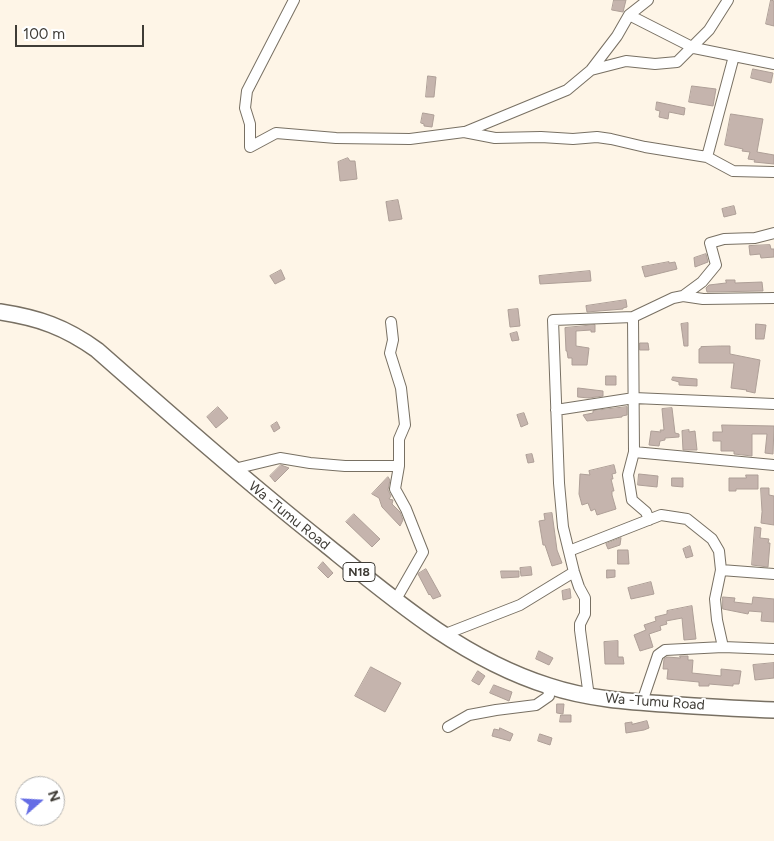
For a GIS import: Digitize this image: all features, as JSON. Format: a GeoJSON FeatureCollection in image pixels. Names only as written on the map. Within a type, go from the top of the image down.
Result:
{"type":"FeatureCollection","features":[{"type":"Feature","properties":{"kind":"highway","name":"Wa -Tumu Road"},"geometry":{"type":"LineString","coordinates":[[0,312],[33,318],[58,326],[97,350],[234,469],[395,601],[443,635],[491,663],[548,686],[589,697],[774,710]]}},
{"type":"Feature","properties":{"kind":"street"},"geometry":{"type":"LineString","coordinates":[[294,0],[247,90],[245,108],[250,124],[250,147],[276,133],[336,138],[410,139],[464,132],[568,90],[591,70],[617,36],[629,15],[648,0]]}},
{"type":"Feature","properties":{"kind":"street"},"geometry":{"type":"LineString","coordinates":[[591,70],[626,60],[654,64],[677,62],[709,30],[728,0]]}},
{"type":"Feature","properties":{"kind":"street"},"geometry":{"type":"LineString","coordinates":[[629,15],[692,47],[774,64]]}},
{"type":"Feature","properties":{"kind":"street"},"geometry":{"type":"LineString","coordinates":[[706,158],[734,56]]}},
{"type":"Feature","properties":{"kind":"street"},"geometry":{"type":"LineString","coordinates":[[464,132],[495,138],[612,138],[645,147],[706,158],[733,171],[774,172]]}},
{"type":"Feature","properties":{"kind":"street"},"geometry":{"type":"LineString","coordinates":[[682,296],[702,282],[716,265],[710,243],[724,239],[755,238],[774,233]]}},
{"type":"Feature","properties":{"kind":"street"},"geometry":{"type":"LineString","coordinates":[[589,697],[580,627],[585,614],[586,604],[574,572],[563,527],[559,482],[553,320],[633,317],[673,298],[682,296],[703,298],[774,298]]}},
{"type":"Feature","properties":{"kind":"street"},"geometry":{"type":"LineString","coordinates":[[633,317],[634,452],[628,475],[632,500],[646,512],[649,520]]}},
{"type":"Feature","properties":{"kind":"street"},"geometry":{"type":"LineString","coordinates":[[391,322],[393,340],[390,353],[400,388],[404,425],[399,439],[399,466],[395,488],[406,509],[423,552],[395,601]]}},
{"type":"Feature","properties":{"kind":"street"},"geometry":{"type":"LineString","coordinates":[[556,410],[634,398],[774,404]]}},
{"type":"Feature","properties":{"kind":"street"},"geometry":{"type":"LineString","coordinates":[[634,452],[774,465]]}},
{"type":"Feature","properties":{"kind":"street"},"geometry":{"type":"LineString","coordinates":[[234,469],[280,458],[310,464],[399,466]]}},
{"type":"Feature","properties":{"kind":"street"},"geometry":{"type":"LineString","coordinates":[[569,550],[661,515],[687,519],[712,539],[718,550],[721,570],[715,599],[723,647]]}},
{"type":"Feature","properties":{"kind":"street"},"geometry":{"type":"LineString","coordinates":[[721,570],[774,574]]}},
{"type":"Feature","properties":{"kind":"street"},"geometry":{"type":"LineString","coordinates":[[443,635],[520,605],[574,572]]}},
{"type":"Feature","properties":{"kind":"street"},"geometry":{"type":"LineString","coordinates":[[642,702],[658,655],[668,649],[723,647],[764,650],[774,648]]}},
{"type":"Feature","properties":{"kind":"street"},"geometry":{"type":"LineString","coordinates":[[448,727],[469,716],[496,710],[536,705],[549,696],[548,686]]}},
{"type":"Feature","properties":{"kind":"building"},"geometry":{"type":"Polygon","coordinates":[[[614,0],[626,0],[623,12],[612,10],[614,0]]]}},
{"type":"Feature","properties":{"kind":"building"},"geometry":{"type":"Polygon","coordinates":[[[771,0],[774,1],[774,26],[766,24],[771,0]]]}},
{"type":"Feature","properties":{"kind":"building"},"geometry":{"type":"Polygon","coordinates":[[[753,69],[773,73],[771,83],[751,78],[753,69]]]}},
{"type":"Feature","properties":{"kind":"building"},"geometry":{"type":"Polygon","coordinates":[[[428,76],[436,77],[434,97],[426,97],[428,76]]]}},
{"type":"Feature","properties":{"kind":"building"},"geometry":{"type":"Polygon","coordinates":[[[692,86],[716,89],[713,106],[689,102],[692,86]]]}},
{"type":"Feature","properties":{"kind":"building"},"geometry":{"type":"Polygon","coordinates":[[[657,102],[685,108],[684,115],[669,112],[668,119],[659,117],[660,111],[656,110],[657,102]]]}},
{"type":"Feature","properties":{"kind":"building"},"geometry":{"type":"Polygon","coordinates":[[[423,113],[434,115],[432,127],[424,126],[421,123],[423,113]]]}},
{"type":"Feature","properties":{"kind":"building"},"geometry":{"type":"Polygon","coordinates":[[[731,114],[763,119],[757,152],[774,155],[774,164],[754,162],[755,160],[748,159],[750,152],[725,145],[731,114]]]}},
{"type":"Feature","properties":{"kind":"building"},"geometry":{"type":"Polygon","coordinates":[[[348,158],[350,161],[355,161],[357,179],[340,181],[338,162],[348,158]]]}},
{"type":"Feature","properties":{"kind":"building"},"geometry":{"type":"Polygon","coordinates":[[[398,200],[402,219],[389,221],[386,202],[398,200]]]}},
{"type":"Feature","properties":{"kind":"building"},"geometry":{"type":"Polygon","coordinates":[[[734,206],[736,214],[724,217],[722,209],[734,206]]]}},
{"type":"Feature","properties":{"kind":"building"},"geometry":{"type":"Polygon","coordinates":[[[770,245],[771,249],[774,249],[774,257],[761,258],[760,254],[750,255],[749,246],[770,245]]]}},
{"type":"Feature","properties":{"kind":"building"},"geometry":{"type":"Polygon","coordinates":[[[706,254],[708,262],[695,267],[694,258],[706,254]]]}},
{"type":"Feature","properties":{"kind":"building"},"geometry":{"type":"Polygon","coordinates":[[[675,262],[677,269],[645,277],[642,267],[675,262]]]}},
{"type":"Feature","properties":{"kind":"building"},"geometry":{"type":"Polygon","coordinates":[[[281,270],[285,279],[275,284],[270,276],[281,270]]]}},
{"type":"Feature","properties":{"kind":"building"},"geometry":{"type":"Polygon","coordinates":[[[590,271],[591,281],[540,284],[539,276],[590,271]]]}},
{"type":"Feature","properties":{"kind":"building"},"geometry":{"type":"Polygon","coordinates":[[[726,280],[735,280],[735,283],[762,282],[763,291],[707,292],[706,288],[709,285],[726,283],[726,280]]]}},
{"type":"Feature","properties":{"kind":"building"},"geometry":{"type":"Polygon","coordinates":[[[626,300],[627,307],[623,309],[587,312],[586,306],[626,300]]]}},
{"type":"Feature","properties":{"kind":"building"},"geometry":{"type":"Polygon","coordinates":[[[518,309],[520,326],[510,327],[508,310],[518,309]]]}},
{"type":"Feature","properties":{"kind":"building"},"geometry":{"type":"Polygon","coordinates":[[[688,323],[688,346],[684,346],[681,324],[688,323]]]}},
{"type":"Feature","properties":{"kind":"building"},"geometry":{"type":"Polygon","coordinates":[[[756,324],[766,325],[764,339],[756,339],[756,324]]]}},
{"type":"Feature","properties":{"kind":"building"},"geometry":{"type":"Polygon","coordinates":[[[595,325],[595,332],[591,332],[591,330],[576,331],[576,346],[589,348],[587,365],[572,365],[572,358],[568,358],[566,351],[565,328],[595,325]]]}},
{"type":"Feature","properties":{"kind":"building"},"geometry":{"type":"Polygon","coordinates":[[[517,332],[519,340],[512,341],[510,334],[517,332]]]}},
{"type":"Feature","properties":{"kind":"building"},"geometry":{"type":"Polygon","coordinates":[[[640,343],[648,343],[649,350],[640,350],[640,343]]]}},
{"type":"Feature","properties":{"kind":"building"},"geometry":{"type":"Polygon","coordinates":[[[730,346],[730,354],[760,360],[755,393],[731,388],[734,363],[699,363],[699,349],[701,347],[730,346]]]}},
{"type":"Feature","properties":{"kind":"building"},"geometry":{"type":"Polygon","coordinates":[[[606,376],[616,376],[616,385],[606,385],[606,376]]]}},
{"type":"Feature","properties":{"kind":"building"},"geometry":{"type":"Polygon","coordinates":[[[673,377],[697,379],[697,386],[679,385],[679,382],[672,380],[673,377]]]}},
{"type":"Feature","properties":{"kind":"building"},"geometry":{"type":"Polygon","coordinates":[[[578,388],[603,391],[603,396],[578,397],[578,388]]]}},
{"type":"Feature","properties":{"kind":"building"},"geometry":{"type":"Polygon","coordinates":[[[218,407],[228,418],[216,428],[207,417],[218,407]]]}},
{"type":"Feature","properties":{"kind":"building"},"geometry":{"type":"Polygon","coordinates":[[[627,407],[627,415],[622,417],[587,421],[583,415],[593,413],[593,411],[627,407]]]}},
{"type":"Feature","properties":{"kind":"building"},"geometry":{"type":"Polygon","coordinates":[[[672,408],[675,433],[679,434],[679,437],[665,438],[665,440],[660,441],[659,446],[649,445],[651,431],[661,432],[660,430],[664,430],[662,409],[672,408]]]}},
{"type":"Feature","properties":{"kind":"building"},"geometry":{"type":"Polygon","coordinates":[[[524,413],[528,424],[521,427],[517,415],[524,413]]]}},
{"type":"Feature","properties":{"kind":"building"},"geometry":{"type":"Polygon","coordinates":[[[277,422],[280,428],[274,432],[271,426],[277,422]]]}},
{"type":"Feature","properties":{"kind":"building"},"geometry":{"type":"Polygon","coordinates":[[[722,425],[774,426],[773,454],[765,453],[767,434],[752,434],[752,456],[734,454],[734,451],[721,451],[721,441],[713,441],[713,432],[722,432],[722,425]]]}},
{"type":"Feature","properties":{"kind":"building"},"geometry":{"type":"Polygon","coordinates":[[[689,430],[689,432],[695,431],[697,450],[683,450],[682,431],[689,430]]]}},
{"type":"Feature","properties":{"kind":"building"},"geometry":{"type":"Polygon","coordinates":[[[532,454],[534,462],[528,463],[526,455],[532,454]]]}},
{"type":"Feature","properties":{"kind":"building"},"geometry":{"type":"Polygon","coordinates":[[[281,465],[289,468],[275,482],[270,476],[281,465]]]}},
{"type":"Feature","properties":{"kind":"building"},"geometry":{"type":"Polygon","coordinates":[[[614,465],[616,473],[612,474],[613,479],[611,479],[614,491],[612,491],[612,495],[616,509],[597,515],[595,509],[591,511],[588,503],[582,505],[579,494],[580,474],[590,475],[589,471],[614,465]]]}},
{"type":"Feature","properties":{"kind":"building"},"geometry":{"type":"Polygon","coordinates":[[[639,474],[658,476],[657,487],[638,485],[639,474]]]}},
{"type":"Feature","properties":{"kind":"building"},"geometry":{"type":"Polygon","coordinates":[[[746,475],[758,475],[758,489],[736,489],[736,491],[729,491],[729,478],[746,478],[746,475]]]}},
{"type":"Feature","properties":{"kind":"building"},"geometry":{"type":"Polygon","coordinates":[[[388,477],[390,480],[388,490],[391,496],[389,499],[393,500],[392,504],[400,512],[403,520],[400,526],[382,507],[379,498],[372,494],[388,477]]]}},
{"type":"Feature","properties":{"kind":"building"},"geometry":{"type":"Polygon","coordinates":[[[672,478],[683,478],[683,487],[672,486],[672,478]]]}},
{"type":"Feature","properties":{"kind":"building"},"geometry":{"type":"Polygon","coordinates":[[[761,488],[769,488],[769,495],[774,496],[774,525],[761,523],[761,488]]]}},
{"type":"Feature","properties":{"kind":"building"},"geometry":{"type":"Polygon","coordinates":[[[552,513],[557,550],[562,563],[552,566],[545,545],[543,545],[539,521],[545,520],[544,514],[552,513]]]}},
{"type":"Feature","properties":{"kind":"building"},"geometry":{"type":"Polygon","coordinates":[[[354,514],[380,539],[372,547],[346,522],[354,514]]]}},
{"type":"Feature","properties":{"kind":"building"},"geometry":{"type":"Polygon","coordinates":[[[755,527],[761,528],[760,538],[769,539],[768,567],[752,565],[755,527]]]}},
{"type":"Feature","properties":{"kind":"building"},"geometry":{"type":"Polygon","coordinates":[[[621,538],[620,545],[608,549],[606,544],[621,538]]]}},
{"type":"Feature","properties":{"kind":"building"},"geometry":{"type":"Polygon","coordinates":[[[690,546],[693,556],[686,558],[683,549],[690,546]]]}},
{"type":"Feature","properties":{"kind":"building"},"geometry":{"type":"Polygon","coordinates":[[[618,550],[628,550],[629,564],[618,564],[618,550]]]}},
{"type":"Feature","properties":{"kind":"building"},"geometry":{"type":"Polygon","coordinates":[[[323,562],[333,573],[328,578],[318,568],[323,562]]]}},
{"type":"Feature","properties":{"kind":"building"},"geometry":{"type":"Polygon","coordinates":[[[531,567],[532,575],[521,576],[520,568],[531,567]]]}},
{"type":"Feature","properties":{"kind":"building"},"geometry":{"type":"Polygon","coordinates":[[[426,569],[441,596],[433,599],[429,595],[418,574],[426,569]]]}},
{"type":"Feature","properties":{"kind":"building"},"geometry":{"type":"Polygon","coordinates":[[[607,570],[615,570],[615,577],[607,578],[607,570]]]}},
{"type":"Feature","properties":{"kind":"building"},"geometry":{"type":"Polygon","coordinates":[[[501,571],[519,571],[519,577],[502,578],[501,571]]]}},
{"type":"Feature","properties":{"kind":"building"},"geometry":{"type":"Polygon","coordinates":[[[651,582],[654,594],[631,599],[628,588],[651,582]]]}},
{"type":"Feature","properties":{"kind":"building"},"geometry":{"type":"Polygon","coordinates":[[[570,589],[571,598],[563,600],[562,591],[570,589]]]}},
{"type":"Feature","properties":{"kind":"building"},"geometry":{"type":"Polygon","coordinates":[[[723,597],[735,598],[734,602],[752,604],[753,597],[774,599],[774,622],[761,621],[762,612],[749,611],[748,614],[723,609],[723,597]]]}},
{"type":"Feature","properties":{"kind":"building"},"geometry":{"type":"Polygon","coordinates":[[[692,606],[696,639],[684,640],[682,618],[666,621],[667,624],[660,626],[661,630],[649,634],[653,647],[640,651],[634,635],[646,630],[644,625],[656,621],[655,617],[667,614],[667,611],[692,606]]]}},
{"type":"Feature","properties":{"kind":"building"},"geometry":{"type":"Polygon","coordinates":[[[618,641],[618,657],[623,657],[624,664],[605,664],[604,642],[618,641]]]}},
{"type":"Feature","properties":{"kind":"building"},"geometry":{"type":"Polygon","coordinates":[[[539,651],[553,658],[549,665],[536,659],[539,651]]]}},
{"type":"Feature","properties":{"kind":"building"},"geometry":{"type":"Polygon","coordinates":[[[680,656],[688,656],[688,660],[693,660],[692,673],[721,676],[721,669],[741,671],[739,684],[733,684],[733,686],[709,684],[709,686],[699,686],[699,682],[667,679],[668,669],[663,669],[664,659],[667,657],[680,658],[680,656]]]}},
{"type":"Feature","properties":{"kind":"building"},"geometry":{"type":"Polygon","coordinates":[[[774,663],[774,678],[755,680],[753,665],[774,663]]]}},
{"type":"Feature","properties":{"kind":"building"},"geometry":{"type":"Polygon","coordinates":[[[371,667],[401,683],[385,712],[355,696],[371,667]]]}},
{"type":"Feature","properties":{"kind":"building"},"geometry":{"type":"Polygon","coordinates":[[[478,671],[485,676],[479,685],[472,681],[478,671]]]}},
{"type":"Feature","properties":{"kind":"building"},"geometry":{"type":"Polygon","coordinates":[[[494,685],[512,692],[509,701],[490,693],[494,685]]]}},
{"type":"Feature","properties":{"kind":"building"},"geometry":{"type":"Polygon","coordinates":[[[557,704],[564,704],[563,714],[557,713],[557,704]]]}},
{"type":"Feature","properties":{"kind":"building"},"geometry":{"type":"Polygon","coordinates":[[[561,715],[571,715],[571,722],[560,722],[561,715]]]}},
{"type":"Feature","properties":{"kind":"building"},"geometry":{"type":"Polygon","coordinates":[[[647,721],[649,728],[626,733],[625,723],[632,722],[632,724],[647,721]]]}},
{"type":"Feature","properties":{"kind":"building"},"geometry":{"type":"Polygon","coordinates":[[[500,728],[513,734],[510,741],[492,736],[494,729],[499,730],[500,728]]]}},
{"type":"Feature","properties":{"kind":"building"},"geometry":{"type":"Polygon","coordinates":[[[540,734],[552,738],[550,745],[538,741],[540,734]]]}}]}
